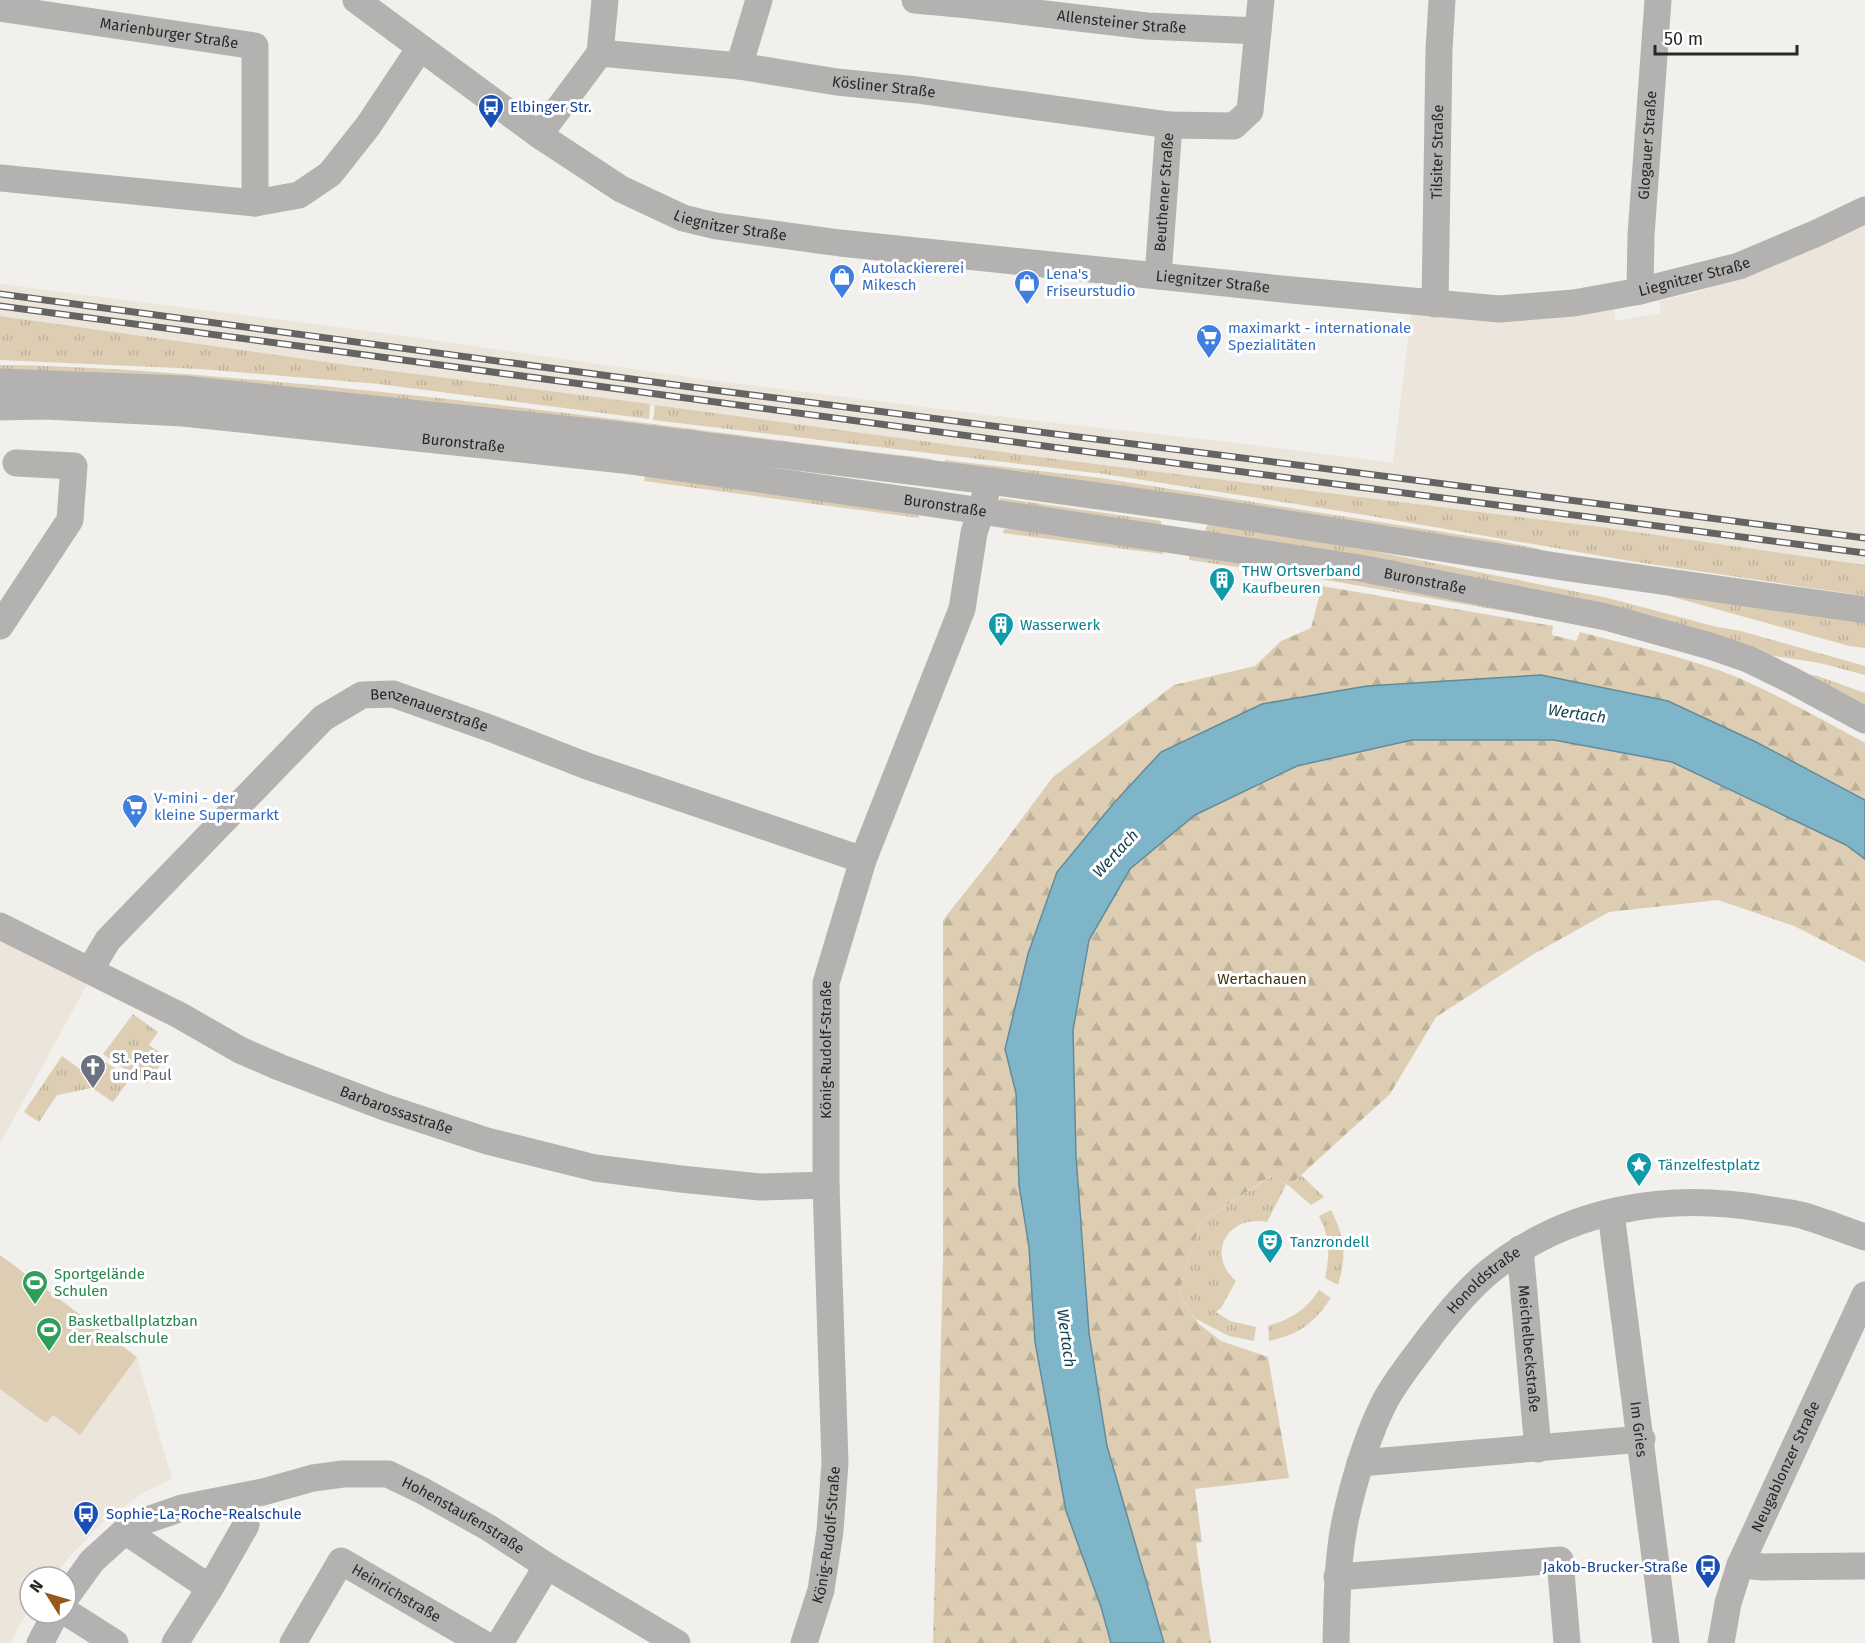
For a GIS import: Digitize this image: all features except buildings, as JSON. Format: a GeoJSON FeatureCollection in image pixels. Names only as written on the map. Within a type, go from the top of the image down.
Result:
{"type":"FeatureCollection","features":[{"type":"Feature","properties":{"kind":"street"},"geometry":{"type":"LineString","coordinates":[[539,135],[600,53],[605,0]]}},
{"type":"Feature","properties":{"kind":"street"},"geometry":{"type":"LineString","coordinates":[[739,66],[759,0]]}},
{"type":"Feature","properties":{"kind":"street","name":"Allensteiner Straße"},"geometry":{"type":"LineString","coordinates":[[915,0],[969,4],[1147,26],[1258,31]]}},
{"type":"Feature","properties":{"kind":"street","name":"Beuthener Straße"},"geometry":{"type":"LineString","coordinates":[[1158,276],[1169,125],[1234,126],[1250,111],[1261,0]]}},
{"type":"Feature","properties":{"kind":"street","name":"Tilsiter Straße"},"geometry":{"type":"LineString","coordinates":[[1435,304],[1439,49],[1442,0]]}},
{"type":"Feature","properties":{"kind":"street","name":"Glogauer Straße"},"geometry":{"type":"LineString","coordinates":[[1640,291],[1641,235],[1658,0]]}},
{"type":"Feature","properties":{"kind":"street","name":"Liegnitzer Straße"},"geometry":{"type":"LineString","coordinates":[[359,1],[539,135],[621,189],[683,218],[716,226],[840,243],[1499,309],[1574,303],[1640,291],[1739,266],[1816,234],[1865,210]]}},
{"type":"Feature","properties":{"kind":"street","name":"Marienburger Straße"},"geometry":{"type":"LineString","coordinates":[[0,8],[255,46],[255,203]]}},
{"type":"Feature","properties":{"kind":"street"},"geometry":{"type":"LineString","coordinates":[[0,178],[255,203],[299,195],[330,174],[368,126],[420,48]]}},
{"type":"Feature","properties":{"kind":"street","name":"Kösliner Straße"},"geometry":{"type":"LineString","coordinates":[[600,53],[739,66],[837,82],[917,90],[1169,125]]}},
{"type":"Feature","properties":{"kind":"street","name":"Buronstraße"},"geometry":{"type":"LineString","coordinates":[[0,382],[184,389],[612,434],[990,481],[1200,510],[1562,567],[1865,610]]}},
{"type":"Feature","properties":{"kind":"street","name":"Buronstraße"},"geometry":{"type":"LineString","coordinates":[[0,406],[183,413],[611,458],[979,510],[1360,568],[1606,617],[1710,646],[1748,659],[1865,720]]}},
{"type":"Feature","properties":{"kind":"street"},"geometry":{"type":"LineString","coordinates":[[0,626],[70,520],[74,466],[16,463]]}},
{"type":"Feature","properties":{"kind":"street","name":"König-Rudolf-Straße"},"geometry":{"type":"LineString","coordinates":[[804,1643],[821,1590],[830,1531],[836,1463],[826,1185],[826,983],[863,860],[962,609],[979,510],[990,481]]}},
{"type":"Feature","properties":{"kind":"street","name":"Benzenauerstraße"},"geometry":{"type":"LineString","coordinates":[[90,970],[108,939],[323,718],[362,695],[393,694],[587,766],[863,860]]}},
{"type":"Feature","properties":{"kind":"street","name":"Barbarossastraße"},"geometry":{"type":"LineString","coordinates":[[0,926],[179,1015],[240,1050],[384,1107],[487,1141],[595,1168],[670,1178],[760,1187],[826,1185]]}},
{"type":"Feature","properties":{"kind":"street","name":"Honoldstraße"},"geometry":{"type":"LineString","coordinates":[[1336,1643],[1337,1577],[1346,1514],[1371,1430],[1386,1399],[1409,1365],[1456,1303],[1490,1271],[1520,1249],[1548,1233],[1574,1223],[1654,1203],[1710,1202],[1800,1215],[1865,1237]]}},
{"type":"Feature","properties":{"kind":"street","name":"Im Gries"},"geometry":{"type":"LineString","coordinates":[[1611,1213],[1642,1439],[1666,1643]]}},
{"type":"Feature","properties":{"kind":"street","name":"Meichelbeckstraße"},"geometry":{"type":"LineString","coordinates":[[1520,1249],[1538,1449]]}},
{"type":"Feature","properties":{"kind":"street","name":"Neugablonzer Straße"},"geometry":{"type":"LineString","coordinates":[[1721,1643],[1728,1603],[1740,1566],[1865,1295]]}},
{"type":"Feature","properties":{"kind":"street"},"geometry":{"type":"LineString","coordinates":[[1360,1463],[1642,1439]]}},
{"type":"Feature","properties":{"kind":"street","name":"Hohenstaufenstraße"},"geometry":{"type":"LineString","coordinates":[[78,1580],[92,1561],[125,1531],[147,1520],[182,1508],[263,1492],[313,1478],[343,1474],[388,1474],[489,1528],[547,1566],[676,1643]]}},
{"type":"Feature","properties":{"kind":"street"},"geometry":{"type":"LineString","coordinates":[[175,1643],[210,1588],[246,1524]]}},
{"type":"Feature","properties":{"kind":"street"},"geometry":{"type":"LineString","coordinates":[[125,1531],[210,1588]]}},
{"type":"Feature","properties":{"kind":"street"},"geometry":{"type":"LineString","coordinates":[[1337,1577],[1560,1560],[1567,1643]]}},
{"type":"Feature","properties":{"kind":"street","name":"Heinrichstraße"},"geometry":{"type":"LineString","coordinates":[[293,1643],[341,1561],[482,1643]]}},
{"type":"Feature","properties":{"kind":"street"},"geometry":{"type":"LineString","coordinates":[[500,1643],[547,1566]]}},
{"type":"Feature","properties":{"kind":"street"},"geometry":{"type":"LineString","coordinates":[[1740,1566],[1865,1566]]}},
{"type":"Feature","properties":{"kind":"street"},"geometry":{"type":"LineString","coordinates":[[78,1620],[115,1643]]}},
{"type":"Feature","properties":{"kind":"street"},"geometry":{"type":"LineString","coordinates":[[40,1643],[50,1625]]}},
{"type":"Feature","properties":{"kind":"shaded area"},"geometry":{"type":"Polygon","coordinates":[[[1865,223],[1865,565],[1601,527],[1040,457],[376,369],[0,316],[0,284],[383,333],[717,381],[1393,463],[1411,315],[1500,321],[1576,317],[1614,309],[1616,321],[1661,313],[1659,301],[1697,292],[1742,277],[1865,223]]]}},
{"type":"Feature","properties":{"kind":"shaded area"},"geometry":{"type":"Polygon","coordinates":[[[0,932],[91,977],[0,1144],[0,932]]]}},
{"type":"Feature","properties":{"kind":"shaded area"},"geometry":{"type":"Polygon","coordinates":[[[137,1357],[172,1479],[143,1493],[105,1520],[63,1565],[18,1565],[18,1625],[20,1625],[10,1643],[0,1643],[0,1389],[46,1423],[52,1415],[80,1435],[137,1357]]]}},
{"type":"Feature","properties":{"kind":"green space"},"geometry":{"type":"Polygon","coordinates":[[[0,316],[376,369],[650,404],[649,419],[379,384],[199,369],[0,360],[0,316]]]}},
{"type":"Feature","properties":{"kind":"green space"},"geometry":{"type":"Polygon","coordinates":[[[0,365],[134,370],[351,389],[517,407],[932,459],[931,461],[0,372],[0,365]]]}},
{"type":"Feature","properties":{"kind":"green space"},"geometry":{"type":"Polygon","coordinates":[[[655,405],[1040,457],[1601,527],[1865,565],[1865,596],[1630,561],[1359,514],[1104,474],[653,420],[655,405]]]}},
{"type":"Feature","properties":{"kind":"green space"},"geometry":{"type":"Polygon","coordinates":[[[945,460],[1101,478],[1500,541],[1540,549],[1540,554],[945,463],[945,460]]]}},
{"type":"Feature","properties":{"kind":"green space"},"geometry":{"type":"Polygon","coordinates":[[[646,473],[919,513],[919,518],[644,481],[646,473]]]}},
{"type":"Feature","properties":{"kind":"green space"},"geometry":{"type":"Polygon","coordinates":[[[1000,498],[1161,521],[1161,529],[998,505],[1000,498]]]}},
{"type":"Feature","properties":{"kind":"green space"},"geometry":{"type":"Polygon","coordinates":[[[1208,524],[1368,550],[1608,598],[1717,627],[1741,631],[1865,666],[1865,675],[1820,663],[1755,653],[1203,534],[1208,524]]]}},
{"type":"Feature","properties":{"kind":"green space"},"geometry":{"type":"Polygon","coordinates":[[[1004,529],[1043,531],[1163,549],[1163,554],[1003,533],[1004,529]]]}},
{"type":"Feature","properties":{"kind":"green space"},"geometry":{"type":"Polygon","coordinates":[[[1189,553],[1356,575],[1554,620],[1326,580],[1189,560],[1189,553]]]}},
{"type":"Feature","properties":{"kind":"green space"},"geometry":{"type":"Polygon","coordinates":[[[1322,586],[1553,626],[1552,635],[1576,641],[1580,632],[1680,658],[1739,678],[1865,743],[1865,800],[1756,742],[1668,701],[1161,753],[1005,1049],[1016,1093],[1019,1185],[1029,1247],[1035,1342],[1066,1511],[1101,1607],[1111,1643],[933,1643],[943,1260],[943,920],[1053,777],[1174,685],[1255,666],[1281,641],[1311,628],[1322,586]]]}},
{"type":"Feature","properties":{"kind":"green space"},"geometry":{"type":"Polygon","coordinates":[[[1633,586],[1865,619],[1865,648],[1849,646],[1633,586]]]}},
{"type":"Feature","properties":{"kind":"green space"},"geometry":{"type":"Polygon","coordinates":[[[1797,673],[1818,676],[1865,693],[1865,709],[1797,673]]]}},
{"type":"Feature","properties":{"kind":"green space","name":"Wertachauen"},"geometry":{"type":"Polygon","coordinates":[[[1412,740],[1554,740],[1672,762],[1846,845],[1865,859],[1865,962],[1794,926],[1718,900],[1609,912],[1532,955],[1436,1017],[1390,1094],[1289,1186],[1271,1176],[1201,1222],[1178,1293],[1199,1324],[1221,1341],[1268,1357],[1289,1478],[1195,1489],[1202,1542],[1196,1543],[1211,1643],[1164,1643],[1107,1446],[1089,1333],[1076,1156],[1072,1030],[1089,940],[1130,869],[1195,815],[1297,766],[1412,740]]]}},
{"type":"Feature","properties":{"kind":"green space"},"geometry":{"type":"Polygon","coordinates":[[[133,1014],[158,1032],[149,1045],[166,1057],[147,1084],[103,1054],[133,1014]]]}},
{"type":"Feature","properties":{"kind":"green space"},"geometry":{"type":"Polygon","coordinates":[[[62,1056],[88,1075],[100,1058],[130,1079],[113,1102],[92,1088],[57,1095],[39,1122],[24,1112],[62,1056]]]}},
{"type":"Feature","properties":{"kind":"green space"},"geometry":{"type":"Polygon","coordinates":[[[1301,1175],[1324,1197],[1311,1205],[1289,1186],[1301,1175]]]}},
{"type":"Feature","properties":{"kind":"green space"},"geometry":{"type":"Polygon","coordinates":[[[1272,1176],[1286,1185],[1267,1222],[1253,1221],[1241,1224],[1225,1238],[1222,1248],[1222,1259],[1236,1281],[1221,1308],[1216,1312],[1230,1321],[1256,1327],[1254,1341],[1229,1336],[1196,1319],[1178,1293],[1201,1222],[1272,1176]]]}},
{"type":"Feature","properties":{"kind":"green space"},"geometry":{"type":"Polygon","coordinates":[[[1331,1210],[1342,1238],[1343,1247],[1343,1265],[1338,1285],[1325,1278],[1328,1246],[1319,1216],[1331,1210]]]}},
{"type":"Feature","properties":{"kind":"green space","name":"Sportgelände Schulen"},"geometry":{"type":"Polygon","coordinates":[[[0,1255],[137,1357],[80,1435],[53,1415],[46,1423],[0,1389],[0,1255]]]}},
{"type":"Feature","properties":{"kind":"green space"},"geometry":{"type":"Polygon","coordinates":[[[1319,1290],[1331,1298],[1318,1315],[1305,1327],[1269,1341],[1268,1326],[1297,1313],[1319,1290]]]}},
{"type":"Feature","properties":{"kind":"water","name":"Wertach"},"geometry":{"type":"Polygon","coordinates":[[[1541,675],[1668,701],[1756,742],[1865,800],[1865,859],[1846,845],[1672,762],[1554,740],[1412,740],[1297,766],[1195,815],[1130,869],[1089,940],[1073,1030],[1076,1156],[1089,1333],[1107,1446],[1164,1643],[1111,1643],[1101,1607],[1066,1511],[1035,1342],[1029,1247],[1019,1185],[1016,1093],[1005,1049],[1028,954],[1057,872],[1113,804],[1161,752],[1262,704],[1367,686],[1541,675]]]}},
{"type":"Feature","properties":{"kind":"railway"},"geometry":{"type":"LineString","coordinates":[[0,294],[713,390],[1865,538]]}},
{"type":"Feature","properties":{"kind":"railway"},"geometry":{"type":"LineString","coordinates":[[0,306],[1865,553]]}},
{"type":"Feature","properties":{"kind":"place","name":"Elbinger Str."},"geometry":{"type":"Point","coordinates":[491,130]}},
{"type":"Feature","properties":{"kind":"place","name":"Autolackiererei Mikesch"},"geometry":{"type":"Point","coordinates":[842,300]}},
{"type":"Feature","properties":{"kind":"place","name":"Lena's Friseurstudio"},"geometry":{"type":"Point","coordinates":[1027,306]}},
{"type":"Feature","properties":{"kind":"place","name":"maximarkt - internationale Spezialitäten"},"geometry":{"type":"Point","coordinates":[1209,360]}},
{"type":"Feature","properties":{"kind":"place","name":"THW Ortsverband Kaufbeuren"},"geometry":{"type":"Point","coordinates":[1222,603]}},
{"type":"Feature","properties":{"kind":"place","name":"Wasserwerk"},"geometry":{"type":"Point","coordinates":[1001,648]}},
{"type":"Feature","properties":{"kind":"place","name":"V-mini - der kleine Supermarkt"},"geometry":{"type":"Point","coordinates":[135,830]}},
{"type":"Feature","properties":{"kind":"place","name":"St. Peter und Paul"},"geometry":{"type":"Point","coordinates":[93,1090]}},
{"type":"Feature","properties":{"kind":"place","name":"Tänzelfestplatz"},"geometry":{"type":"Point","coordinates":[1639,1188]}},
{"type":"Feature","properties":{"kind":"place","name":"Tanzrondell"},"geometry":{"type":"Point","coordinates":[1270,1265]}},
{"type":"Feature","properties":{"kind":"place","name":"Sportgelände Schulen"},"geometry":{"type":"Point","coordinates":[35,1306]}},
{"type":"Feature","properties":{"kind":"place","name":"Basketballplatzban der Realschule"},"geometry":{"type":"Point","coordinates":[49,1353]}},
{"type":"Feature","properties":{"kind":"place","name":"Sophie-La-Roche-Realschule"},"geometry":{"type":"Point","coordinates":[86,1537]}},
{"type":"Feature","properties":{"kind":"place","name":"Jakob-Brucker-Straße"},"geometry":{"type":"Point","coordinates":[1708,1590]}}]}
